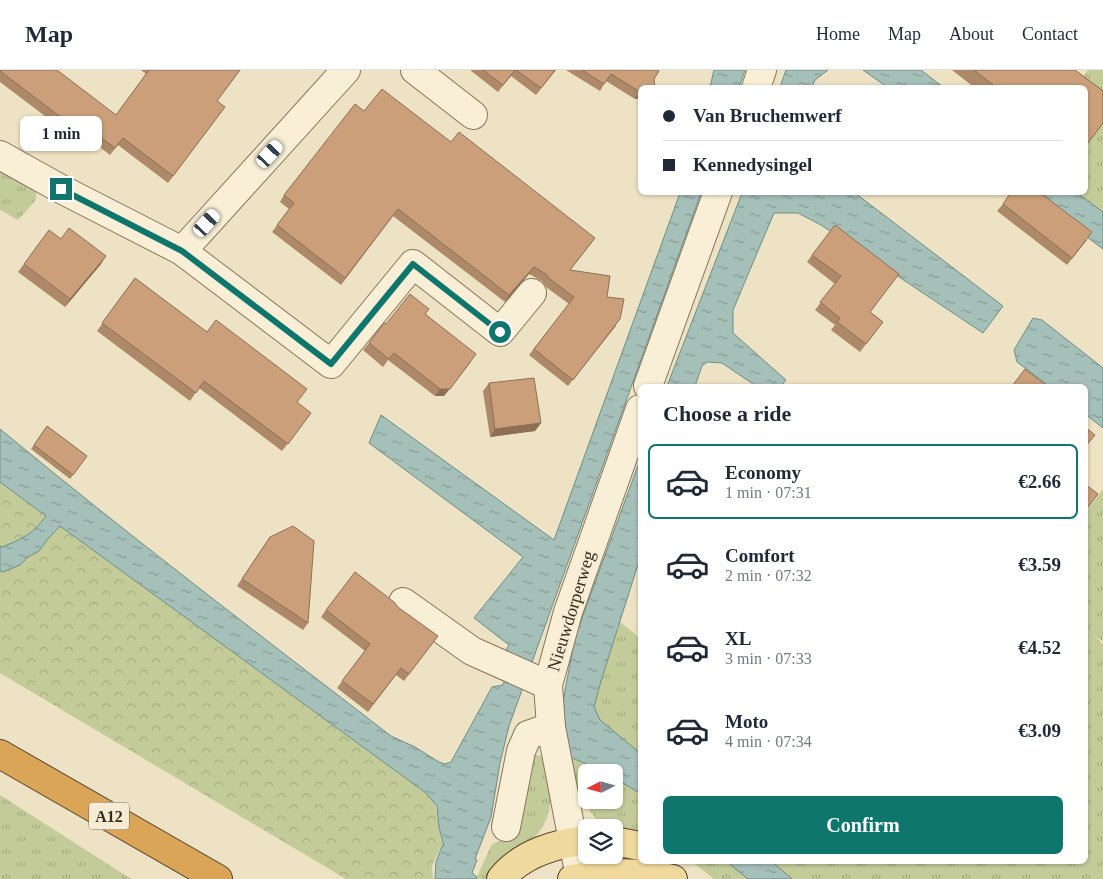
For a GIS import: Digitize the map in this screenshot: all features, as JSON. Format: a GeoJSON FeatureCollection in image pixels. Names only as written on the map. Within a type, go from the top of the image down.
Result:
{"type":"FeatureCollection","features":[{"type":"Feature","properties":{"kind":"highway","name":"A12"},"geometry":{"type":"LineString","coordinates":[[0,754],[218,879]]}},
{"type":"Feature","properties":{"kind":"main road"},"geometry":{"type":"LineString","coordinates":[[501,879],[515,865],[530,856],[549,847],[578,841]]}},
{"type":"Feature","properties":{"kind":"main road"},"geometry":{"type":"LineString","coordinates":[[623,843],[638,846]]}},
{"type":"Feature","properties":{"kind":"main road"},"geometry":{"type":"LineString","coordinates":[[673,864],[686,879]]}},
{"type":"Feature","properties":{"kind":"main road"},"geometry":{"type":"LineString","coordinates":[[576,878],[598,875],[639,874],[673,879]]}},
{"type":"Feature","properties":{"kind":"street"},"geometry":{"type":"LineString","coordinates":[[182,251],[346,70]]}},
{"type":"Feature","properties":{"kind":"street"},"geometry":{"type":"LineString","coordinates":[[415,70],[473,115]]}},
{"type":"Feature","properties":{"kind":"street"},"geometry":{"type":"LineString","coordinates":[[757,85],[762,70]]}},
{"type":"Feature","properties":{"kind":"street"},"geometry":{"type":"LineString","coordinates":[[0,155],[61,189],[182,251],[331,364],[413,264],[500,332],[532,294]]}},
{"type":"Feature","properties":{"kind":"street"},"geometry":{"type":"LineString","coordinates":[[649,384],[717,195]]}},
{"type":"Feature","properties":{"kind":"street","name":"Nieuwdorperweg"},"geometry":{"type":"LineString","coordinates":[[578,833],[551,727],[544,683],[638,415]]}},
{"type":"Feature","properties":{"kind":"street"},"geometry":{"type":"LineString","coordinates":[[403,602],[472,651],[544,683]]}},
{"type":"Feature","properties":{"kind":"street"},"geometry":{"type":"LineString","coordinates":[[506,827],[521,751],[528,735],[551,727]]}},
{"type":"Feature","properties":{"kind":"street","name":"Nieuwdorperweg"},"geometry":{"type":"LineString","coordinates":[[576,878],[578,860]]}},
{"type":"Feature","properties":{"kind":"green space"},"geometry":{"type":"Polygon","coordinates":[[[1088,70],[1103,70],[1103,212],[1080,195],[1088,195],[1088,85],[1077,85],[1088,70]]]}},
{"type":"Feature","properties":{"kind":"green space"},"geometry":{"type":"Polygon","coordinates":[[[0,167],[36,187],[36,200],[18,220],[0,210],[0,167]]]}},
{"type":"Feature","properties":{"kind":"green space"},"geometry":{"type":"Polygon","coordinates":[[[0,482],[46,516],[27,535],[2,547],[0,546],[0,482]]]}},
{"type":"Feature","properties":{"kind":"green space"},"geometry":{"type":"Polygon","coordinates":[[[1103,489],[1103,641],[1094,636],[1103,644],[1103,879],[792,879],[774,864],[1088,864],[1088,509],[1103,489]]]}},
{"type":"Feature","properties":{"kind":"green space"},"geometry":{"type":"Polygon","coordinates":[[[60,526],[431,797],[438,815],[440,834],[444,847],[441,846],[432,866],[433,879],[346,879],[0,673],[0,571],[3,572],[20,565],[28,557],[39,551],[60,526]]]}},
{"type":"Feature","properties":{"kind":"green space"},"geometry":{"type":"Polygon","coordinates":[[[620,622],[638,636],[638,751],[600,720],[594,707],[620,622]]]}},
{"type":"Feature","properties":{"kind":"green space"},"geometry":{"type":"Polygon","coordinates":[[[534,754],[544,757],[549,784],[550,804],[545,821],[540,831],[524,849],[489,879],[476,879],[492,844],[516,834],[534,754]]]}},
{"type":"Feature","properties":{"kind":"green space"},"geometry":{"type":"Polygon","coordinates":[[[570,757],[586,764],[578,764],[578,795],[570,757]]]}},
{"type":"Feature","properties":{"kind":"green space"},"geometry":{"type":"Polygon","coordinates":[[[623,783],[638,792],[638,833],[623,829],[623,819],[596,819],[589,809],[623,809],[623,783]]]}},
{"type":"Feature","properties":{"kind":"green space"},"geometry":{"type":"Polygon","coordinates":[[[0,795],[131,879],[0,879],[0,795]]]}},
{"type":"Feature","properties":{"kind":"green space"},"geometry":{"type":"Polygon","coordinates":[[[695,864],[730,864],[748,879],[714,879],[695,864]]]}},
{"type":"Feature","properties":{"kind":"water"},"geometry":{"type":"Polygon","coordinates":[[[714,70],[745,70],[740,85],[710,85],[714,70]]]}},
{"type":"Feature","properties":{"kind":"water"},"geometry":{"type":"Polygon","coordinates":[[[786,70],[828,70],[815,80],[813,85],[781,85],[786,70]]]}},
{"type":"Feature","properties":{"kind":"water"},"geometry":{"type":"Polygon","coordinates":[[[863,70],[921,70],[940,85],[884,85],[863,70]]]}},
{"type":"Feature","properties":{"kind":"water"},"geometry":{"type":"Polygon","coordinates":[[[679,195],[700,195],[509,726],[500,763],[491,817],[475,859],[477,860],[472,873],[477,877],[476,879],[435,879],[436,862],[442,846],[444,846],[439,827],[437,806],[426,793],[60,526],[39,551],[28,557],[20,565],[3,572],[0,571],[0,546],[2,547],[27,535],[46,516],[0,482],[0,429],[145,546],[391,736],[445,764],[451,762],[492,687],[503,685],[510,665],[502,658],[509,645],[474,618],[523,557],[369,443],[381,415],[554,540],[679,195]]]}},
{"type":"Feature","properties":{"kind":"water"},"geometry":{"type":"Polygon","coordinates":[[[741,195],[858,195],[1003,306],[983,333],[821,225],[798,213],[774,213],[733,310],[733,333],[786,380],[783,384],[753,384],[722,363],[707,362],[702,366],[696,384],[668,384],[741,195]]]}},
{"type":"Feature","properties":{"kind":"water"},"geometry":{"type":"Polygon","coordinates":[[[1031,195],[1080,195],[1103,212],[1103,249],[1031,195]]]}},
{"type":"Feature","properties":{"kind":"water"},"geometry":{"type":"Polygon","coordinates":[[[1033,318],[1042,320],[1103,368],[1103,428],[1088,416],[1088,384],[1046,384],[1017,362],[1014,350],[1033,318]]]}},
{"type":"Feature","properties":{"kind":"water"},"geometry":{"type":"Polygon","coordinates":[[[638,465],[638,564],[594,707],[600,720],[638,751],[638,792],[623,783],[623,764],[586,764],[570,757],[562,707],[575,637],[638,465]]]}},
{"type":"Feature","properties":{"kind":"water"},"geometry":{"type":"Polygon","coordinates":[[[730,864],[774,864],[792,879],[748,879],[730,864]]]}},
{"type":"Feature","properties":{"kind":"building"},"geometry":{"type":"Polygon","coordinates":[[[0,70],[57,70],[116,115],[149,70],[240,70],[217,101],[225,107],[173,176],[123,138],[115,148],[79,121],[75,128],[0,70]]]}},
{"type":"Feature","properties":{"kind":"building"},"geometry":{"type":"Polygon","coordinates":[[[483,70],[515,70],[503,85],[483,70]]]}},
{"type":"Feature","properties":{"kind":"building"},"geometry":{"type":"Polygon","coordinates":[[[516,70],[555,70],[541,88],[516,70]]]}},
{"type":"Feature","properties":{"kind":"building"},"geometry":{"type":"Polygon","coordinates":[[[582,70],[659,71],[654,79],[655,85],[638,85],[638,91],[611,74],[604,84],[582,70]]]}},
{"type":"Feature","properties":{"kind":"building"},"geometry":{"type":"Polygon","coordinates":[[[974,70],[1075,70],[1103,91],[1103,123],[1088,143],[1088,85],[993,85],[974,70]]]}},
{"type":"Feature","properties":{"kind":"building"},"geometry":{"type":"Polygon","coordinates":[[[382,89],[451,142],[459,132],[595,238],[570,270],[610,276],[607,297],[624,299],[620,319],[573,380],[534,349],[574,297],[546,274],[534,267],[509,295],[398,209],[345,278],[277,225],[294,203],[284,195],[355,104],[364,111],[382,89]]]}},
{"type":"Feature","properties":{"kind":"building"},"geometry":{"type":"Polygon","coordinates":[[[1009,195],[1043,195],[1092,232],[1072,258],[1003,204],[1009,195]]]}},
{"type":"Feature","properties":{"kind":"building"},"geometry":{"type":"Polygon","coordinates":[[[835,225],[899,274],[870,312],[883,322],[866,344],[837,322],[840,318],[820,302],[841,276],[812,255],[835,225]]]}},
{"type":"Feature","properties":{"kind":"building"},"geometry":{"type":"Polygon","coordinates":[[[69,228],[106,256],[70,299],[24,264],[49,230],[61,239],[69,228]]]}},
{"type":"Feature","properties":{"kind":"building"},"geometry":{"type":"Polygon","coordinates":[[[135,278],[207,332],[216,320],[307,389],[297,402],[311,413],[288,444],[204,381],[196,393],[102,323],[135,278]]]}},
{"type":"Feature","properties":{"kind":"building"},"geometry":{"type":"Polygon","coordinates":[[[410,294],[429,309],[425,314],[476,354],[450,389],[440,389],[394,353],[389,359],[369,343],[410,294]]]}},
{"type":"Feature","properties":{"kind":"building"},"geometry":{"type":"Polygon","coordinates":[[[1025,369],[1044,384],[1014,384],[1025,369]]]}},
{"type":"Feature","properties":{"kind":"building"},"geometry":{"type":"Polygon","coordinates":[[[534,378],[541,423],[495,429],[489,383],[534,378]]]}},
{"type":"Feature","properties":{"kind":"building"},"geometry":{"type":"Polygon","coordinates":[[[47,426],[87,456],[73,475],[34,445],[47,426]]]}},
{"type":"Feature","properties":{"kind":"building"},"geometry":{"type":"Polygon","coordinates":[[[1088,429],[1095,435],[1088,443],[1088,429]]]}},
{"type":"Feature","properties":{"kind":"building"},"geometry":{"type":"Polygon","coordinates":[[[1088,486],[1098,494],[1088,507],[1088,486]]]}},
{"type":"Feature","properties":{"kind":"building"},"geometry":{"type":"Polygon","coordinates":[[[293,526],[314,541],[308,623],[242,579],[270,537],[293,526]]]}},
{"type":"Feature","properties":{"kind":"building"},"geometry":{"type":"Polygon","coordinates":[[[355,572],[399,608],[438,636],[409,674],[401,668],[373,704],[342,681],[370,644],[326,610],[355,572]]]}},
{"type":"Feature","properties":{"kind":"route"},"geometry":{"type":"LineString","coordinates":[[61,189],[182,251],[331,364],[413,264],[500,332]]}}]}
